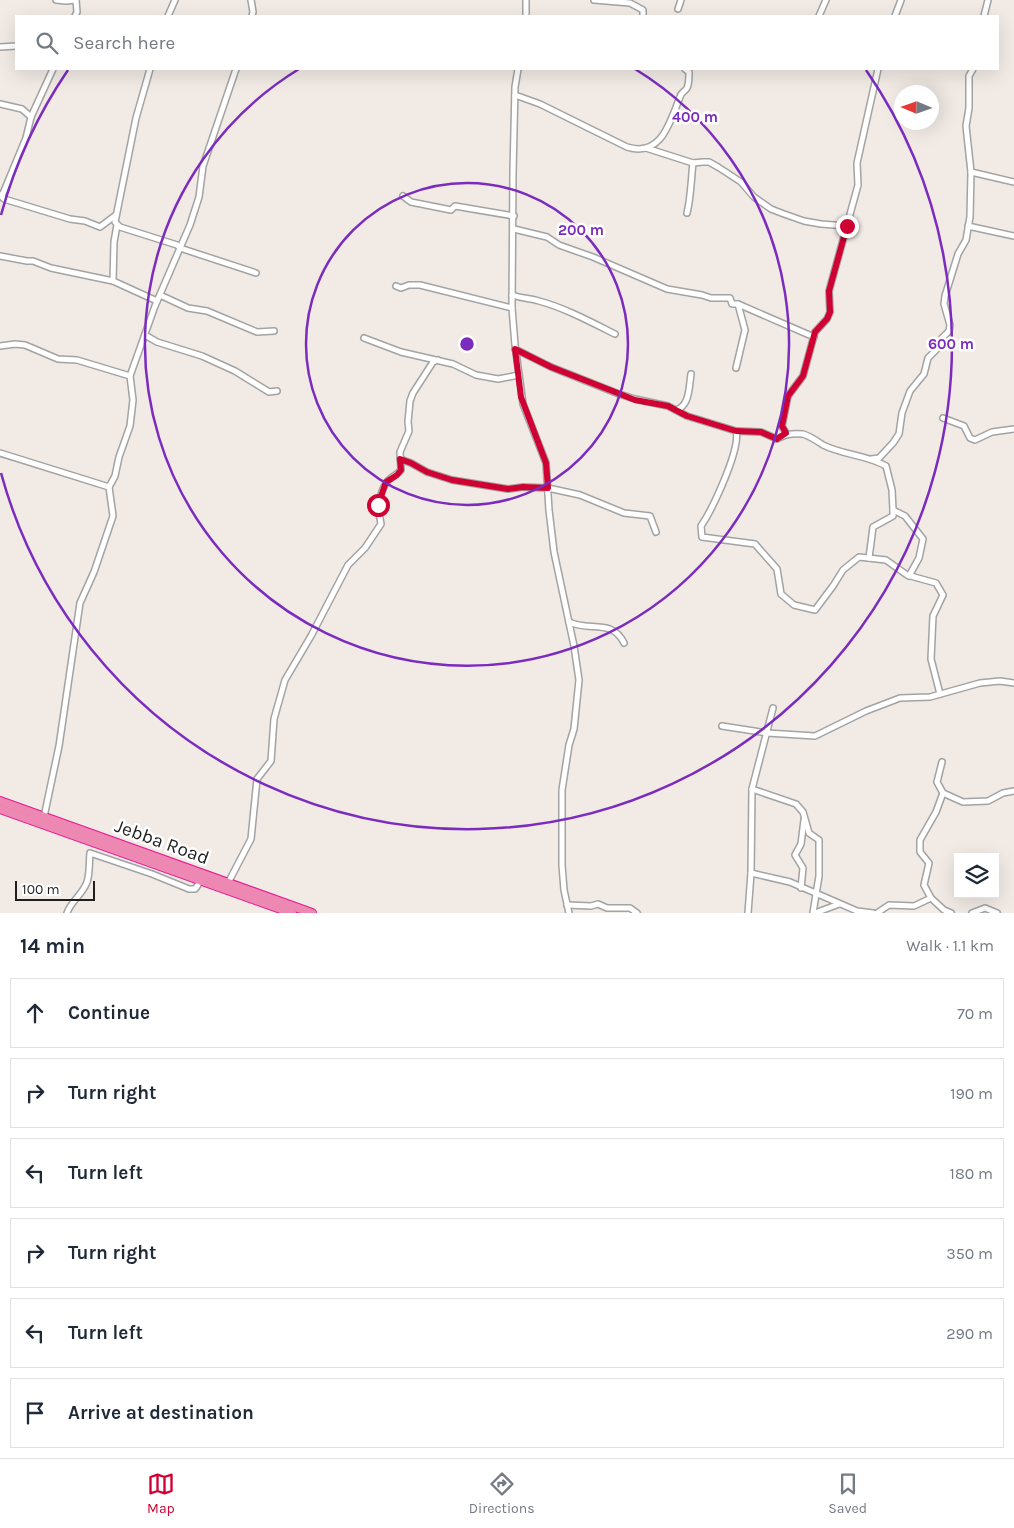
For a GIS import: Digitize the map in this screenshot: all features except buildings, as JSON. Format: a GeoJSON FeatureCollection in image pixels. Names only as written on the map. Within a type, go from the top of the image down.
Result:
{"type":"FeatureCollection","features":[{"type":"Feature","properties":{"kind":"highway","name":"Jebba Road"},"geometry":{"type":"LineString","coordinates":[[0,800],[312,913]]}},
{"type":"Feature","properties":{"kind":"highway"},"geometry":{"type":"LineString","coordinates":[[0,809],[292,913]]}},
{"type":"Feature","properties":{"kind":"street"},"geometry":{"type":"LineString","coordinates":[[56,0],[66,2],[76,0],[76,15]]}},
{"type":"Feature","properties":{"kind":"street"},"geometry":{"type":"LineString","coordinates":[[168,15],[175,0]]}},
{"type":"Feature","properties":{"kind":"street"},"geometry":{"type":"LineString","coordinates":[[251,0],[252,15]]}},
{"type":"Feature","properties":{"kind":"street"},"geometry":{"type":"LineString","coordinates":[[526,0],[526,15]]}},
{"type":"Feature","properties":{"kind":"street"},"geometry":{"type":"LineString","coordinates":[[594,0],[630,3],[643,10],[644,15]]}},
{"type":"Feature","properties":{"kind":"street"},"geometry":{"type":"LineString","coordinates":[[678,8],[682,0]]}},
{"type":"Feature","properties":{"kind":"street"},"geometry":{"type":"LineString","coordinates":[[820,15],[826,0]]}},
{"type":"Feature","properties":{"kind":"street"},"geometry":{"type":"LineString","coordinates":[[895,15],[901,0]]}},
{"type":"Feature","properties":{"kind":"street"},"geometry":{"type":"LineString","coordinates":[[984,15],[988,0]]}},
{"type":"Feature","properties":{"kind":"street"},"geometry":{"type":"LineString","coordinates":[[0,47],[15,46]]}},
{"type":"Feature","properties":{"kind":"street"},"geometry":{"type":"LineString","coordinates":[[53,70],[31,117],[26,138],[1,195],[4,199],[70,220],[85,221],[100,227],[116,215]]}},
{"type":"Feature","properties":{"kind":"street"},"geometry":{"type":"LineString","coordinates":[[113,281],[116,215],[136,118],[150,70]]}},
{"type":"Feature","properties":{"kind":"street"},"geometry":{"type":"LineString","coordinates":[[44,817],[59,746],[80,603],[94,572],[113,516],[109,486],[115,476],[119,457],[130,426],[133,400],[130,376],[159,298],[190,225],[200,196],[203,166],[236,70]]}},
{"type":"Feature","properties":{"kind":"street"},"geometry":{"type":"LineString","coordinates":[[518,70],[515,95],[512,295],[515,349],[523,404],[546,463],[554,552],[579,680],[574,729],[569,745],[562,790],[562,865],[564,890],[569,913]]}},
{"type":"Feature","properties":{"kind":"street"},"geometry":{"type":"LineString","coordinates":[[515,95],[540,104],[636,150],[646,148],[662,137],[674,114],[680,94],[687,88],[690,70]]}},
{"type":"Feature","properties":{"kind":"street"},"geometry":{"type":"LineString","coordinates":[[786,433],[782,426],[788,396],[803,376],[815,332],[827,319],[830,312],[829,291],[858,185],[857,163],[878,70]]}},
{"type":"Feature","properties":{"kind":"street"},"geometry":{"type":"LineString","coordinates":[[871,460],[879,458],[899,434],[902,412],[910,391],[924,374],[928,358],[949,331],[950,324],[944,304],[945,296],[958,254],[966,240],[968,226],[971,172],[966,126],[969,76],[972,70]]}},
{"type":"Feature","properties":{"kind":"street"},"geometry":{"type":"LineString","coordinates":[[0,104],[22,109],[31,117]]}},
{"type":"Feature","properties":{"kind":"street"},"geometry":{"type":"LineString","coordinates":[[646,148],[693,164],[708,162],[741,182],[754,196],[771,209],[804,221],[847,226]]}},
{"type":"Feature","properties":{"kind":"street"},"geometry":{"type":"LineString","coordinates":[[687,213],[693,164]]}},
{"type":"Feature","properties":{"kind":"street"},"geometry":{"type":"LineString","coordinates":[[971,172],[1014,182]]}},
{"type":"Feature","properties":{"kind":"street"},"geometry":{"type":"LineString","coordinates":[[403,196],[411,202],[451,210],[455,206],[514,216]]}},
{"type":"Feature","properties":{"kind":"street"},"geometry":{"type":"LineString","coordinates":[[117,225],[256,273]]}},
{"type":"Feature","properties":{"kind":"street"},"geometry":{"type":"LineString","coordinates":[[968,226],[1014,236]]}},
{"type":"Feature","properties":{"kind":"street"},"geometry":{"type":"LineString","coordinates":[[514,228],[547,237],[559,246],[593,257],[667,289],[711,298],[730,298],[732,304],[738,304],[814,337]]}},
{"type":"Feature","properties":{"kind":"street"},"geometry":{"type":"LineString","coordinates":[[0,256],[33,261],[51,268],[113,281],[188,308],[207,311],[257,332],[274,331]]}},
{"type":"Feature","properties":{"kind":"street"},"geometry":{"type":"LineString","coordinates":[[396,286],[401,288],[409,285],[420,285],[512,308]]}},
{"type":"Feature","properties":{"kind":"street"},"geometry":{"type":"LineString","coordinates":[[512,295],[524,299],[538,300],[615,334]]}},
{"type":"Feature","properties":{"kind":"street"},"geometry":{"type":"LineString","coordinates":[[736,368],[745,330],[738,304]]}},
{"type":"Feature","properties":{"kind":"street"},"geometry":{"type":"LineString","coordinates":[[145,335],[157,342],[202,356],[235,371],[269,392],[277,391]]}},
{"type":"Feature","properties":{"kind":"street"},"geometry":{"type":"LineString","coordinates":[[364,338],[401,352],[453,364],[476,375],[498,378],[519,375]]}},
{"type":"Feature","properties":{"kind":"street"},"geometry":{"type":"LineString","coordinates":[[0,346],[24,345],[58,359],[76,360],[130,376]]}},
{"type":"Feature","properties":{"kind":"street"},"geometry":{"type":"LineString","coordinates":[[515,349],[551,367],[635,400],[668,406],[687,416],[736,431],[761,432],[777,439],[786,433],[805,434],[824,445],[886,466],[892,490],[894,516],[873,527],[869,558]]}},
{"type":"Feature","properties":{"kind":"street"},"geometry":{"type":"LineString","coordinates":[[423,357],[428,368]]}},
{"type":"Feature","properties":{"kind":"street"},"geometry":{"type":"LineString","coordinates":[[228,882],[251,839],[258,779],[271,761],[274,719],[285,680],[348,566],[366,548],[381,524],[378,505],[386,482],[401,470],[400,452],[409,431],[408,422],[412,393],[432,362],[438,360]]}},
{"type":"Feature","properties":{"kind":"street"},"geometry":{"type":"LineString","coordinates":[[676,410],[684,406],[687,401],[691,374]]}},
{"type":"Feature","properties":{"kind":"street"},"geometry":{"type":"LineString","coordinates":[[943,418],[964,426],[970,438],[975,440],[992,432],[1014,430]]}},
{"type":"Feature","properties":{"kind":"street"},"geometry":{"type":"LineString","coordinates":[[736,431],[738,435],[736,445],[722,487],[701,526],[702,537],[756,544],[776,569],[781,594],[794,606],[815,610],[834,586],[843,570],[859,557],[886,560],[909,576],[936,583],[943,595],[932,616],[931,659],[940,694]]}},
{"type":"Feature","properties":{"kind":"street"},"geometry":{"type":"LineString","coordinates":[[0,453],[109,486]]}},
{"type":"Feature","properties":{"kind":"street"},"geometry":{"type":"LineString","coordinates":[[400,459],[427,472],[452,480],[508,489],[523,487],[548,488],[580,495],[624,513],[650,516],[656,532]]}},
{"type":"Feature","properties":{"kind":"street"},"geometry":{"type":"LineString","coordinates":[[893,510],[904,516],[922,539],[919,558],[909,576]]}},
{"type":"Feature","properties":{"kind":"street"},"geometry":{"type":"LineString","coordinates":[[569,622],[577,626],[602,626],[620,635],[624,643]]}},
{"type":"Feature","properties":{"kind":"street"},"geometry":{"type":"LineString","coordinates":[[722,726],[767,733],[815,736],[858,715],[900,698],[930,697],[980,683],[1000,681],[1014,683]]}},
{"type":"Feature","properties":{"kind":"street"},"geometry":{"type":"LineString","coordinates":[[748,913],[751,873],[752,789],[773,708]]}},
{"type":"Feature","properties":{"kind":"street"},"geometry":{"type":"LineString","coordinates":[[942,762],[937,782],[943,793],[963,802],[988,801],[1003,793],[1014,791]]}},
{"type":"Feature","properties":{"kind":"street"},"geometry":{"type":"LineString","coordinates":[[752,789],[796,804],[803,812],[809,833],[819,840],[814,913],[838,904]]}},
{"type":"Feature","properties":{"kind":"street"},"geometry":{"type":"LineString","coordinates":[[943,793],[936,812],[920,840],[920,852],[929,863],[924,885],[931,898],[944,910],[951,913]]}},
{"type":"Feature","properties":{"kind":"street"},"geometry":{"type":"LineString","coordinates":[[801,888],[803,868],[795,855],[801,844],[804,816]]}},
{"type":"Feature","properties":{"kind":"street"},"geometry":{"type":"LineString","coordinates":[[67,913],[69,907],[87,882],[90,853],[189,889],[195,889],[199,880]]}},
{"type":"Feature","properties":{"kind":"street"},"geometry":{"type":"LineString","coordinates":[[751,873],[790,882],[838,904],[857,911],[873,913]]}},
{"type":"Feature","properties":{"kind":"street"},"geometry":{"type":"LineString","coordinates":[[877,913],[889,905],[914,906],[931,898]]}},
{"type":"Feature","properties":{"kind":"street"},"geometry":{"type":"LineString","coordinates":[[567,905],[591,906],[598,904],[608,908],[630,908],[637,913]]}},
{"type":"Feature","properties":{"kind":"street"},"geometry":{"type":"LineString","coordinates":[[972,913],[985,908],[997,913]]}},
{"type":"Feature","properties":{"kind":"route"},"geometry":{"type":"LineString","coordinates":[[378,505],[386,482],[401,470],[400,459],[427,472],[452,480],[508,489],[523,487],[548,488],[546,463],[521,397],[515,349],[551,367],[635,400],[668,406],[687,416],[736,431],[761,432],[777,439],[786,433],[782,426],[788,396],[803,376],[815,332],[827,319],[830,312],[829,291],[847,226]]}}]}
